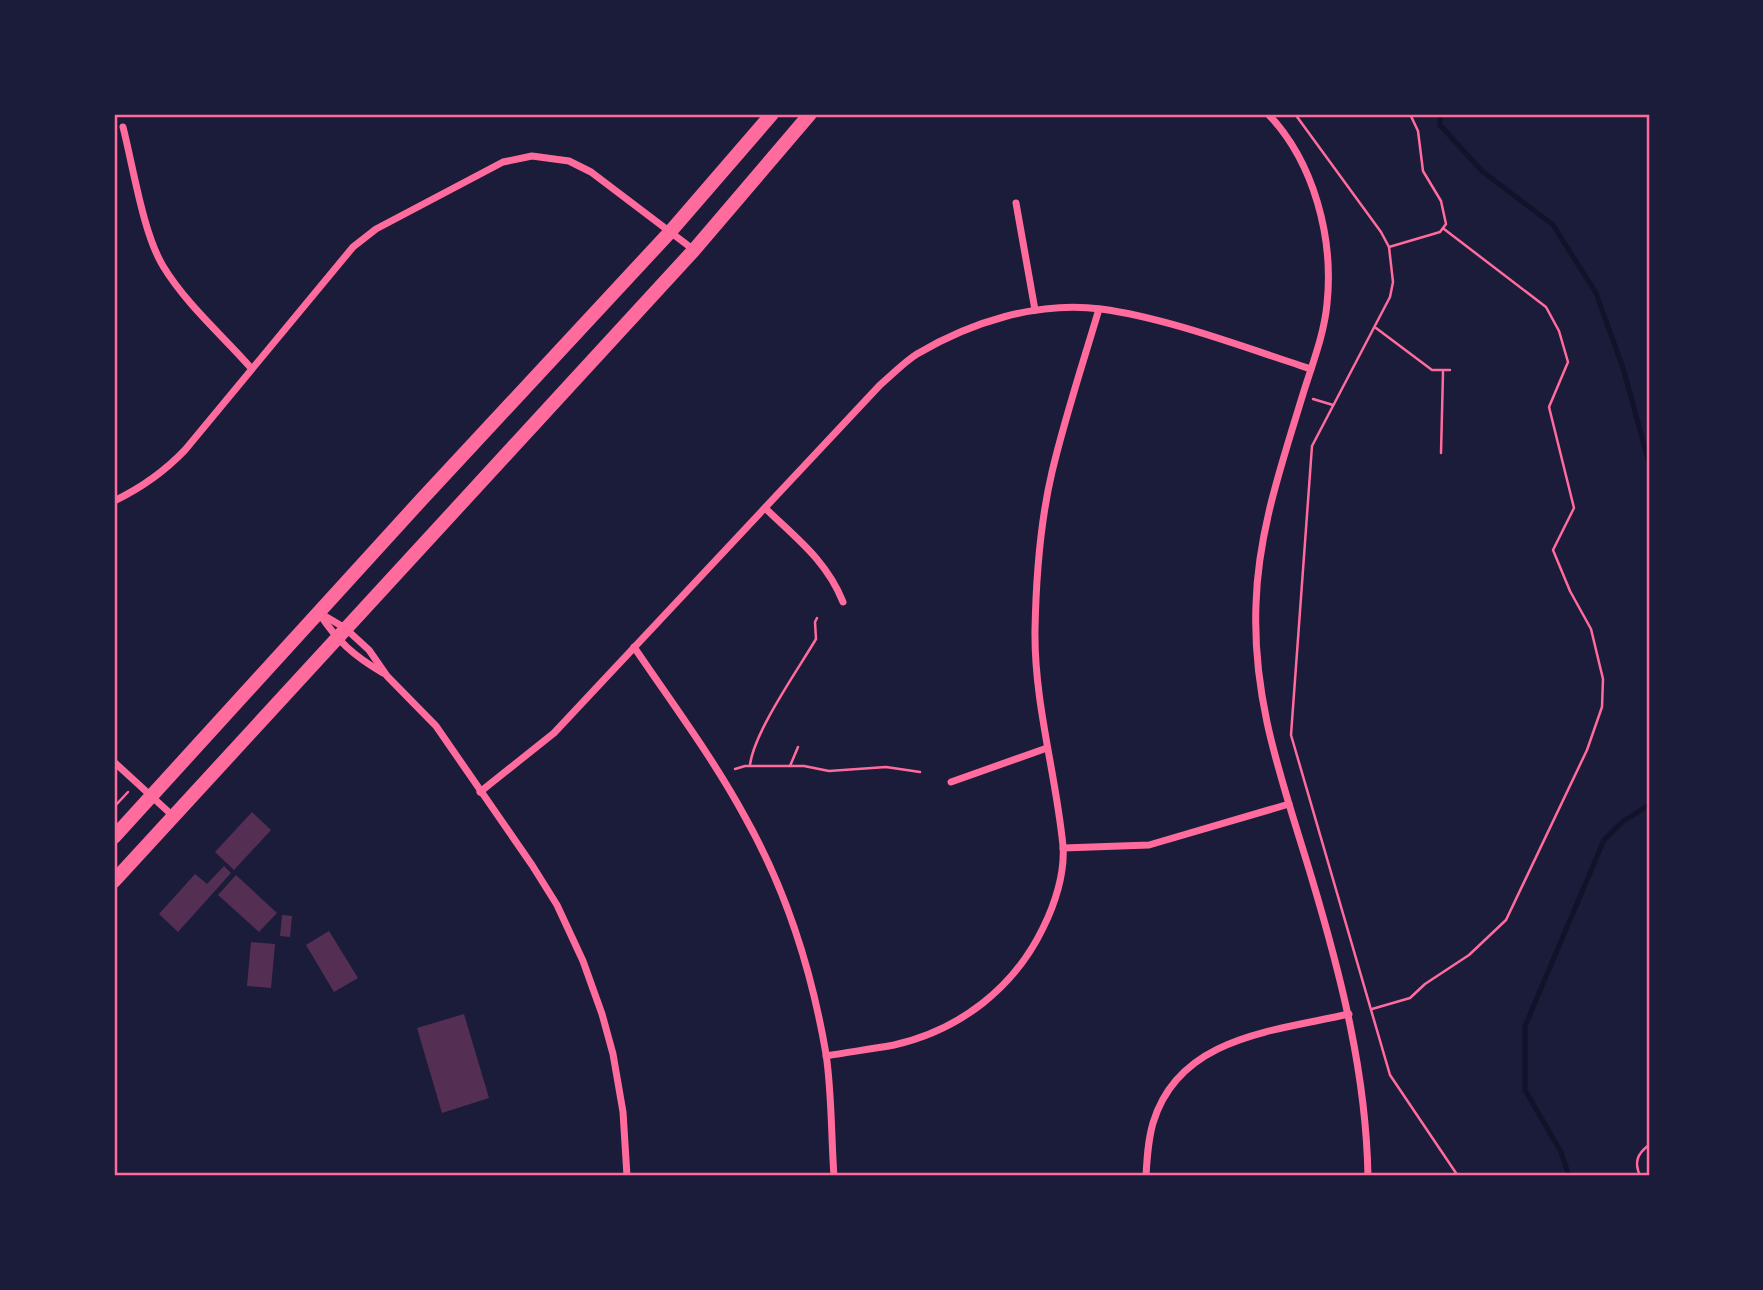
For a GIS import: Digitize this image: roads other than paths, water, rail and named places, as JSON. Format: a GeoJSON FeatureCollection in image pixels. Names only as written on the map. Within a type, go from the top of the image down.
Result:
{"type":"FeatureCollection","features":[{"type":"Feature","properties":{"kind":"main road"},"geometry":{"type":"LineString","coordinates":[[114,837],[670,232],[772,114]]}},
{"type":"Feature","properties":{"kind":"main road"},"geometry":{"type":"LineString","coordinates":[[114,881],[694,250],[810,114]]}},
{"type":"Feature","properties":{"kind":"street"},"geometry":{"type":"LineString","coordinates":[[1268,114],[1302,164],[1314,192],[1327,251],[1327,304],[1311,369],[1269,508],[1256,603],[1256,649],[1267,729],[1334,952],[1349,1014],[1363,1095],[1368,1176]]}},
{"type":"Feature","properties":{"kind":"street"},"geometry":{"type":"LineString","coordinates":[[123,127],[149,233],[162,265],[175,284],[251,368]]}},
{"type":"Feature","properties":{"kind":"street"},"geometry":{"type":"LineString","coordinates":[[114,501],[142,487],[165,470],[185,450],[353,247],[376,229],[503,162],[532,156],[569,161],[591,172],[694,250]]}},
{"type":"Feature","properties":{"kind":"street"},"geometry":{"type":"LineString","coordinates":[[1016,203],[1035,310]]}},
{"type":"Feature","properties":{"kind":"street"},"geometry":{"type":"LineString","coordinates":[[480,792],[554,733],[880,385],[915,356],[955,334],[995,319],[1035,310],[1099,309],[1140,317],[1311,369]]}},
{"type":"Feature","properties":{"kind":"street"},"geometry":{"type":"LineString","coordinates":[[826,1055],[895,1044],[951,1024],[998,992],[1017,971],[1050,914],[1060,880],[1063,848],[1038,685],[1036,592],[1051,474],[1099,309]]}},
{"type":"Feature","properties":{"kind":"street"},"geometry":{"type":"LineString","coordinates":[[765,508],[823,564],[843,602]]}},
{"type":"Feature","properties":{"kind":"street"},"geometry":{"type":"LineString","coordinates":[[318,612],[340,633],[360,660],[387,676]]}},
{"type":"Feature","properties":{"kind":"street"},"geometry":{"type":"LineString","coordinates":[[318,612],[340,633],[369,650],[387,676],[436,726],[544,885],[583,961],[602,1014],[613,1054],[623,1112],[627,1176]]}},
{"type":"Feature","properties":{"kind":"street"},"geometry":{"type":"LineString","coordinates":[[634,647],[722,776],[747,820],[789,913],[808,972],[826,1055],[834,1176]]}},
{"type":"Feature","properties":{"kind":"street"},"geometry":{"type":"LineString","coordinates":[[951,782],[1047,748]]}},
{"type":"Feature","properties":{"kind":"street"},"geometry":{"type":"LineString","coordinates":[[114,762],[173,816]]}},
{"type":"Feature","properties":{"kind":"street"},"geometry":{"type":"LineString","coordinates":[[1063,848],[1149,845],[1289,804]]}},
{"type":"Feature","properties":{"kind":"street"},"geometry":{"type":"LineString","coordinates":[[1146,1176],[1148,1143],[1160,1104],[1180,1075],[1198,1059],[1235,1040],[1349,1014]]}},
{"type":"Feature","properties":{"kind":"waterway"},"geometry":{"type":"LineString","coordinates":[[1441,114],[1440,125],[1482,171],[1553,225],[1596,293],[1623,368],[1649,463]]}},
{"type":"Feature","properties":{"kind":"waterway"},"geometry":{"type":"LineString","coordinates":[[1569,1176],[1561,1152],[1525,1090],[1525,1026],[1604,840],[1622,822],[1649,805]]}}]}
